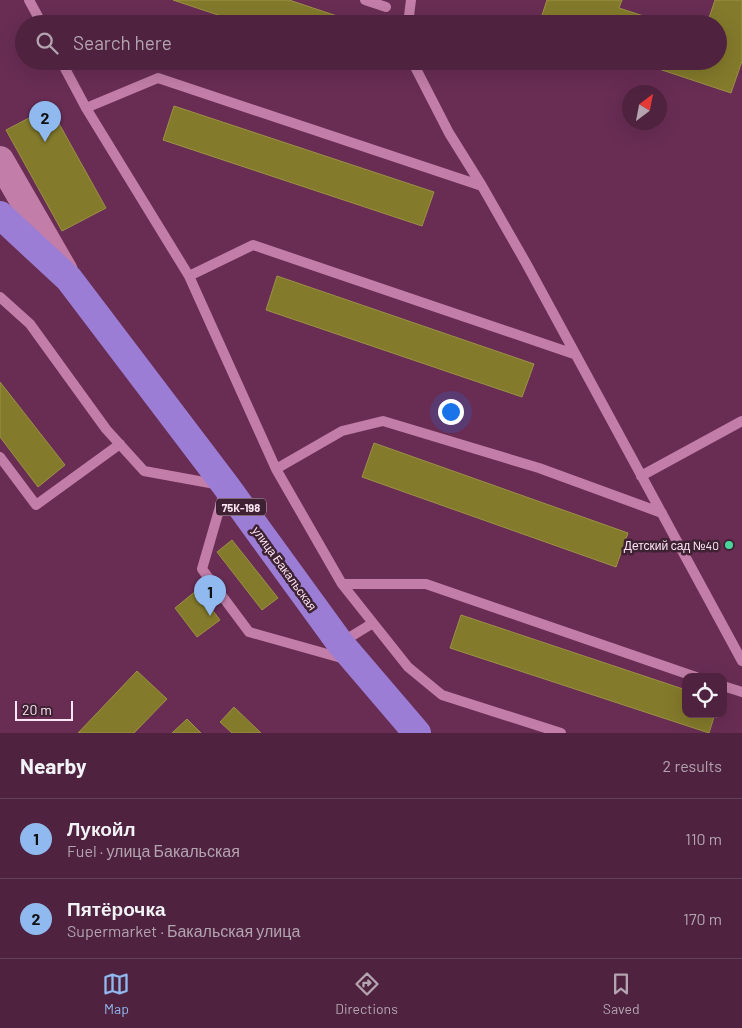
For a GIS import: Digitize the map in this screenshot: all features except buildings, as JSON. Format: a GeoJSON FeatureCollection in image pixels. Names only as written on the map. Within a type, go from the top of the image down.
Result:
{"type":"FeatureCollection","features":[{"type":"Feature","properties":{"kind":"main road"},"geometry":{"type":"LineString","coordinates":[[0,160],[69,279]]}},
{"type":"Feature","properties":{"kind":"main road","name":"75К-198"},"geometry":{"type":"LineString","coordinates":[[0,215],[69,279]]}},
{"type":"Feature","properties":{"kind":"main road","name":"улица Бакальская"},"geometry":{"type":"LineString","coordinates":[[69,279],[226,486],[348,653],[412,732]]}},
{"type":"Feature","properties":{"kind":"lane"},"geometry":{"type":"LineString","coordinates":[[29,0],[37,15]]}},
{"type":"Feature","properties":{"kind":"lane"},"geometry":{"type":"LineString","coordinates":[[365,0],[386,7]]}},
{"type":"Feature","properties":{"kind":"lane"},"geometry":{"type":"LineString","coordinates":[[409,15],[411,0]]}},
{"type":"Feature","properties":{"kind":"lane"},"geometry":{"type":"LineString","coordinates":[[67,70],[86,108],[189,276],[276,470],[342,584],[408,667],[442,695],[560,733]]}},
{"type":"Feature","properties":{"kind":"lane"},"geometry":{"type":"LineString","coordinates":[[416,70],[448,133],[482,186],[526,263],[742,661]]}},
{"type":"Feature","properties":{"kind":"lane"},"geometry":{"type":"LineString","coordinates":[[86,108],[158,78],[482,186]]}},
{"type":"Feature","properties":{"kind":"lane"},"geometry":{"type":"LineString","coordinates":[[189,276],[253,245],[574,354]]}},
{"type":"Feature","properties":{"kind":"lane"},"geometry":{"type":"LineString","coordinates":[[0,297],[30,324],[106,429],[144,471],[226,486],[202,569],[249,632],[348,653],[373,623]]}},
{"type":"Feature","properties":{"kind":"lane"},"geometry":{"type":"LineString","coordinates":[[276,470],[342,430],[383,421],[539,468],[662,512]]}},
{"type":"Feature","properties":{"kind":"lane"},"geometry":{"type":"LineString","coordinates":[[641,476],[742,421]]}},
{"type":"Feature","properties":{"kind":"lane"},"geometry":{"type":"LineString","coordinates":[[0,457],[36,505],[120,444]]}},
{"type":"Feature","properties":{"kind":"lane"},"geometry":{"type":"LineString","coordinates":[[342,584],[426,584],[684,673]]}},
{"type":"Feature","properties":{"kind":"lane"},"geometry":{"type":"LineString","coordinates":[[727,687],[742,692]]}},
{"type":"Feature","properties":{"kind":"place","name":"Пятёрочка"},"geometry":{"type":"Point","coordinates":[45,142]}},
{"type":"Feature","properties":{"kind":"place","name":"Детский сад №40"},"geometry":{"type":"Point","coordinates":[729,545]}},
{"type":"Feature","properties":{"kind":"place","name":"Лукойл"},"geometry":{"type":"Point","coordinates":[210,616]}}]}
